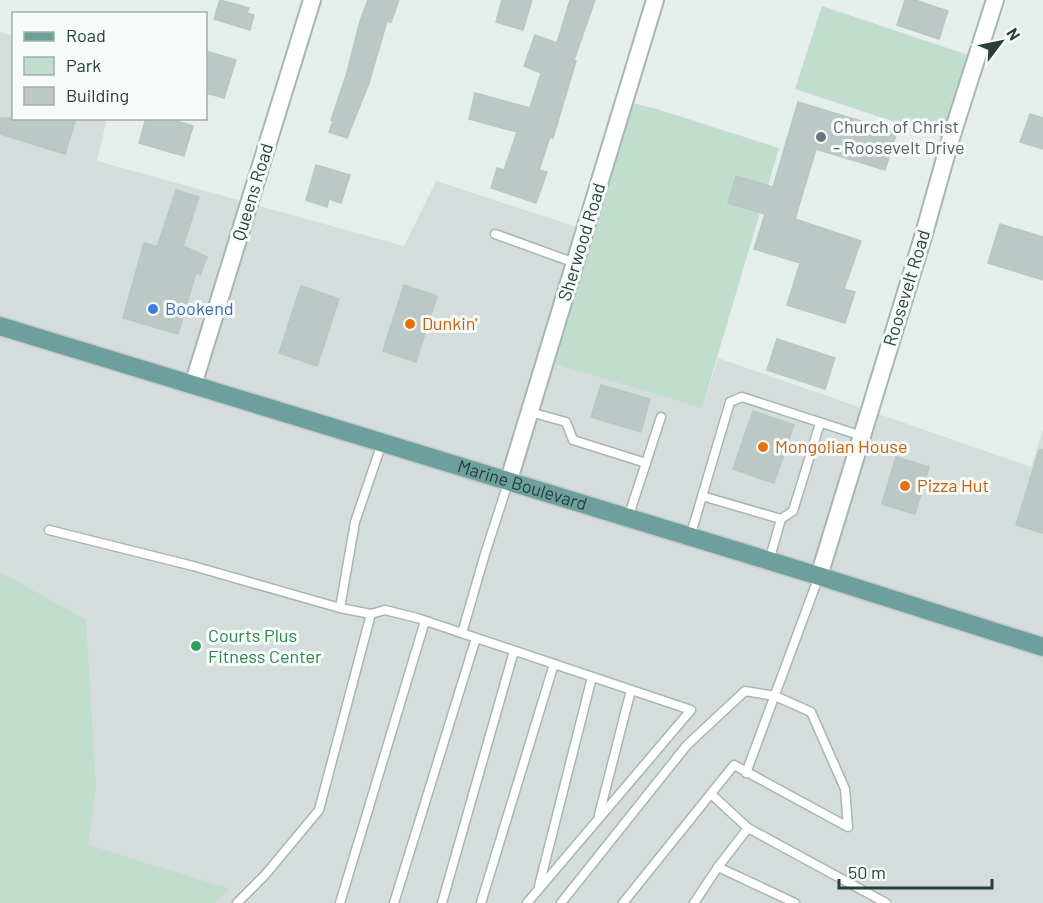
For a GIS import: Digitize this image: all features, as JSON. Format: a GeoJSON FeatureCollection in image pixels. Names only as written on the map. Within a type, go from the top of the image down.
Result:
{"type":"FeatureCollection","features":[{"type":"Feature","properties":{"kind":"main road","name":"Marine Boulevard"},"geometry":{"type":"LineString","coordinates":[[0,326],[508,483],[819,576],[1043,647]]}},
{"type":"Feature","properties":{"kind":"street","name":"Queens Road"},"geometry":{"type":"LineString","coordinates":[[193,385],[312,0]]}},
{"type":"Feature","properties":{"kind":"street","name":"Sherwood Road"},"geometry":{"type":"LineString","coordinates":[[508,483],[655,0]]}},
{"type":"Feature","properties":{"kind":"street","name":"Roosevelt Road"},"geometry":{"type":"LineString","coordinates":[[819,576],[950,141],[995,0]]}},
{"type":"Feature","properties":{"kind":"lane"},"geometry":{"type":"LineString","coordinates":[[495,234],[575,263]]}},
{"type":"Feature","properties":{"kind":"lane"},"geometry":{"type":"LineString","coordinates":[[690,537],[730,402],[742,397],[862,436]]}},
{"type":"Feature","properties":{"kind":"lane"},"geometry":{"type":"LineString","coordinates":[[530,412],[566,423],[573,440],[646,463]]}},
{"type":"Feature","properties":{"kind":"lane"},"geometry":{"type":"LineString","coordinates":[[628,519],[661,417]]}},
{"type":"Feature","properties":{"kind":"lane"},"geometry":{"type":"LineString","coordinates":[[769,561],[781,519],[793,511],[820,423]]}},
{"type":"Feature","properties":{"kind":"lane"},"geometry":{"type":"LineString","coordinates":[[340,608],[355,522],[382,443]]}},
{"type":"Feature","properties":{"kind":"lane"},"geometry":{"type":"LineString","coordinates":[[462,633],[508,483]]}},
{"type":"Feature","properties":{"kind":"lane"},"geometry":{"type":"LineString","coordinates":[[702,496],[781,519]]}},
{"type":"Feature","properties":{"kind":"lane"},"geometry":{"type":"LineString","coordinates":[[49,530],[193,566],[340,608],[371,615],[385,610],[425,621],[691,710],[527,903]]}},
{"type":"Feature","properties":{"kind":"lane"},"geometry":{"type":"LineString","coordinates":[[746,773],[819,576]]}},
{"type":"Feature","properties":{"kind":"lane"},"geometry":{"type":"LineString","coordinates":[[237,903],[265,875],[319,810],[371,615]]}},
{"type":"Feature","properties":{"kind":"lane"},"geometry":{"type":"LineString","coordinates":[[340,903],[425,621]]}},
{"type":"Feature","properties":{"kind":"lane"},"geometry":{"type":"LineString","coordinates":[[394,903],[476,638]]}},
{"type":"Feature","properties":{"kind":"lane"},"geometry":{"type":"LineString","coordinates":[[442,903],[514,651]]}},
{"type":"Feature","properties":{"kind":"lane"},"geometry":{"type":"LineString","coordinates":[[481,903],[554,664]]}},
{"type":"Feature","properties":{"kind":"lane"},"geometry":{"type":"LineString","coordinates":[[538,889],[592,677]]}},
{"type":"Feature","properties":{"kind":"lane"},"geometry":{"type":"LineString","coordinates":[[598,819],[631,690]]}},
{"type":"Feature","properties":{"kind":"lane"},"geometry":{"type":"LineString","coordinates":[[561,903],[687,745],[745,691],[775,696],[811,712],[845,789],[848,827],[734,765],[623,903]]}},
{"type":"Feature","properties":{"kind":"lane"},"geometry":{"type":"LineString","coordinates":[[711,794],[748,828],[886,903]]}},
{"type":"Feature","properties":{"kind":"lane"},"geometry":{"type":"LineString","coordinates":[[694,903],[748,828]]}},
{"type":"Feature","properties":{"kind":"lane"},"geometry":{"type":"LineString","coordinates":[[718,867],[795,903]]}},
{"type":"Feature","properties":{"kind":"shaded area"},"geometry":{"type":"Polygon","coordinates":[[[0,32],[12,36],[12,120],[107,120],[97,161],[404,246],[436,181],[586,230],[702,408],[718,358],[1031,467],[1043,430],[1043,903],[0,903],[0,32]]]}},
{"type":"Feature","properties":{"kind":"green space"},"geometry":{"type":"Polygon","coordinates":[[[822,6],[977,58],[950,140],[795,89],[822,6]]]}},
{"type":"Feature","properties":{"kind":"green space"},"geometry":{"type":"Polygon","coordinates":[[[624,101],[657,109],[779,148],[702,408],[546,361],[624,101]]]}},
{"type":"Feature","properties":{"kind":"green space"},"geometry":{"type":"Polygon","coordinates":[[[0,572],[86,620],[96,788],[88,845],[230,889],[215,903],[0,903],[0,572]]]}},
{"type":"Feature","properties":{"kind":"building"},"geometry":{"type":"Polygon","coordinates":[[[220,0],[249,8],[247,13],[254,15],[250,30],[214,19],[220,0]]]}},
{"type":"Feature","properties":{"kind":"building"},"geometry":{"type":"Polygon","coordinates":[[[368,0],[399,0],[391,22],[387,21],[369,83],[347,138],[329,132],[368,0]]]}},
{"type":"Feature","properties":{"kind":"building"},"geometry":{"type":"Polygon","coordinates":[[[502,0],[532,0],[523,30],[496,22],[502,0]]]}},
{"type":"Feature","properties":{"kind":"building"},"geometry":{"type":"Polygon","coordinates":[[[570,0],[595,0],[574,60],[576,61],[553,138],[550,137],[539,170],[547,172],[536,203],[491,188],[497,168],[504,170],[517,132],[469,119],[475,93],[530,108],[541,73],[524,66],[535,35],[557,43],[570,0]]]}},
{"type":"Feature","properties":{"kind":"building"},"geometry":{"type":"Polygon","coordinates":[[[905,0],[915,0],[948,11],[939,39],[897,25],[905,0]]]}},
{"type":"Feature","properties":{"kind":"building"},"geometry":{"type":"Polygon","coordinates":[[[207,51],[236,60],[224,98],[207,93],[207,51]]]}},
{"type":"Feature","properties":{"kind":"building"},"geometry":{"type":"Polygon","coordinates":[[[798,102],[897,132],[885,170],[816,149],[795,219],[861,241],[844,289],[855,292],[845,323],[787,305],[800,263],[754,249],[765,214],[728,203],[736,176],[773,187],[798,102]]]}},
{"type":"Feature","properties":{"kind":"building"},"geometry":{"type":"Polygon","coordinates":[[[1030,114],[1043,118],[1043,149],[1020,142],[1030,114]]]}},
{"type":"Feature","properties":{"kind":"building"},"geometry":{"type":"Polygon","coordinates":[[[0,118],[75,120],[65,154],[0,134],[0,118]]]}},
{"type":"Feature","properties":{"kind":"building"},"geometry":{"type":"Polygon","coordinates":[[[145,120],[174,120],[193,126],[184,156],[139,143],[145,120]]]}},
{"type":"Feature","properties":{"kind":"building"},"geometry":{"type":"Polygon","coordinates":[[[316,165],[350,175],[341,203],[329,199],[327,207],[306,200],[316,165]]]}},
{"type":"Feature","properties":{"kind":"building"},"geometry":{"type":"Polygon","coordinates":[[[176,190],[199,197],[183,246],[207,257],[200,275],[196,273],[178,334],[123,318],[144,243],[157,247],[176,190]]]}},
{"type":"Feature","properties":{"kind":"building"},"geometry":{"type":"Polygon","coordinates":[[[1000,224],[1043,237],[1043,280],[988,263],[1000,224]]]}},
{"type":"Feature","properties":{"kind":"building","name":"Dunkin'"},"geometry":{"type":"Polygon","coordinates":[[[404,285],[437,296],[416,362],[383,351],[404,285]]]}},
{"type":"Feature","properties":{"kind":"building"},"geometry":{"type":"Polygon","coordinates":[[[301,286],[339,299],[317,366],[279,353],[301,286]]]}},
{"type":"Feature","properties":{"kind":"building"},"geometry":{"type":"Polygon","coordinates":[[[777,339],[835,358],[825,389],[767,370],[777,339]]]}},
{"type":"Feature","properties":{"kind":"building"},"geometry":{"type":"Polygon","coordinates":[[[601,385],[650,399],[641,432],[591,417],[601,385]]]}},
{"type":"Feature","properties":{"kind":"building","name":"Mongolian House"},"geometry":{"type":"Polygon","coordinates":[[[753,411],[794,425],[774,483],[733,469],[753,411]]]}},
{"type":"Feature","properties":{"kind":"building"},"geometry":{"type":"Polygon","coordinates":[[[1039,450],[1043,450],[1043,533],[1016,525],[1039,450]]]}},
{"type":"Feature","properties":{"kind":"building","name":"Pizza Hut"},"geometry":{"type":"Polygon","coordinates":[[[896,457],[929,467],[915,514],[882,504],[896,457]]]}},
{"type":"Feature","properties":{"kind":"place","name":"Church of Christ - Roosevelt Drive"},"geometry":{"type":"Point","coordinates":[821,137]}},
{"type":"Feature","properties":{"kind":"place","name":"Bookend"},"geometry":{"type":"Point","coordinates":[153,309]}},
{"type":"Feature","properties":{"kind":"place","name":"Dunkin'"},"geometry":{"type":"Point","coordinates":[410,324]}},
{"type":"Feature","properties":{"kind":"place","name":"Mongolian House"},"geometry":{"type":"Point","coordinates":[763,447]}},
{"type":"Feature","properties":{"kind":"place","name":"Pizza Hut"},"geometry":{"type":"Point","coordinates":[905,486]}},
{"type":"Feature","properties":{"kind":"place","name":"Courts Plus Fitness Center"},"geometry":{"type":"Point","coordinates":[196,646]}}]}
